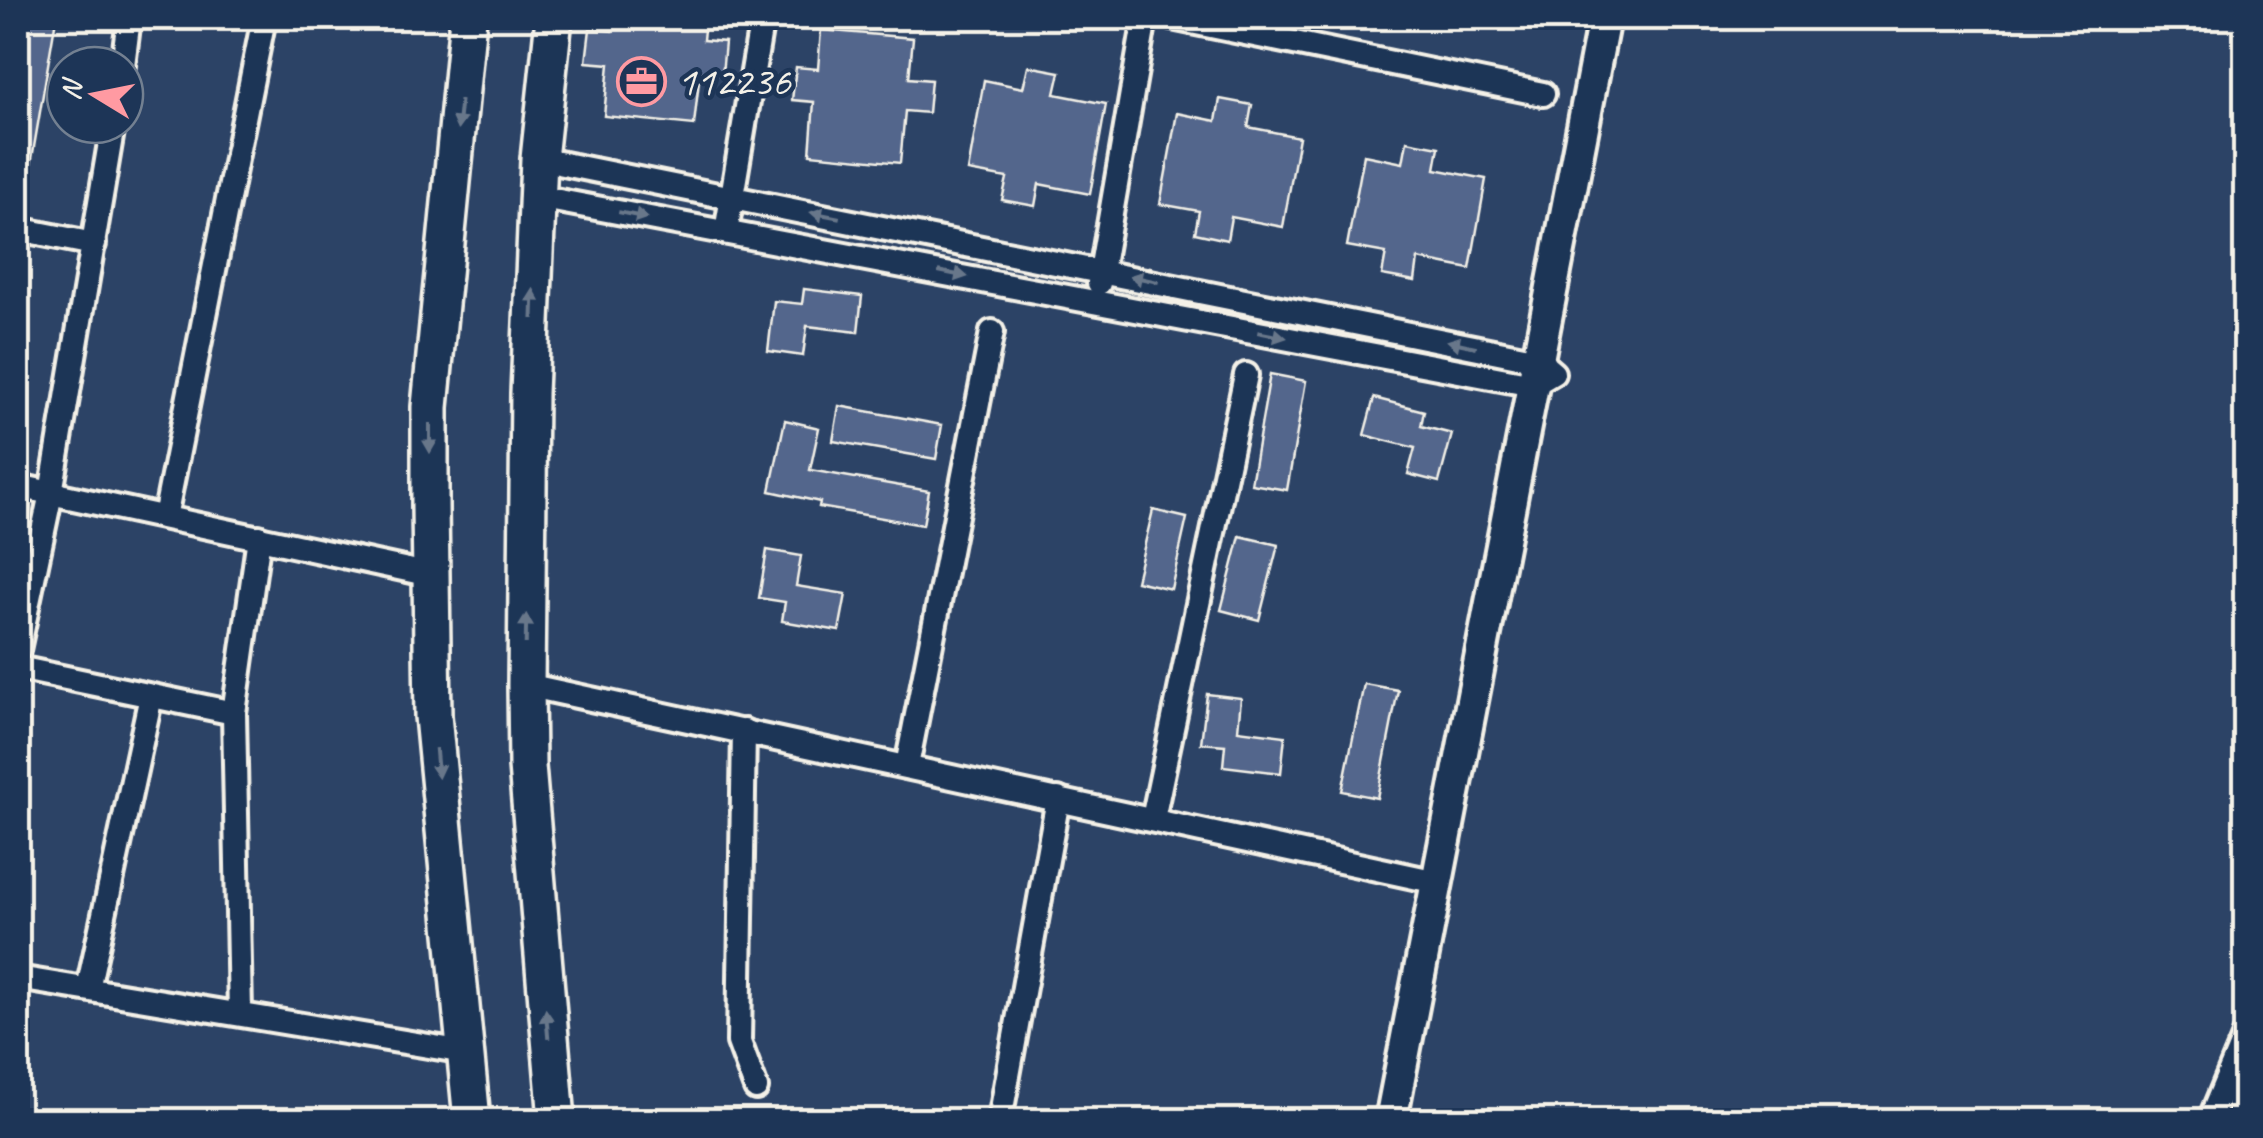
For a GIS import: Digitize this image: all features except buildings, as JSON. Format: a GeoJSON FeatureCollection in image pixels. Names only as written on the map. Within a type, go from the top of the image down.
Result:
{"type":"FeatureCollection","features":[{"type":"Feature","properties":{"kind":"main road"},"geometry":{"type":"LineString","coordinates":[[468,18],[430,407],[433,716],[472,1120]]}},
{"type":"Feature","properties":{"kind":"main road"},"geometry":{"type":"LineString","coordinates":[[554,18],[539,158],[529,393],[526,685],[527,766],[557,1120]]}},
{"type":"Feature","properties":{"kind":"street"},"geometry":{"type":"LineString","coordinates":[[126,45],[129,18]]}},
{"type":"Feature","properties":{"kind":"street"},"geometry":{"type":"LineString","coordinates":[[164,516],[264,18]]}},
{"type":"Feature","properties":{"kind":"street"},"geometry":{"type":"LineString","coordinates":[[726,232],[762,18]]}},
{"type":"Feature","properties":{"kind":"street"},"geometry":{"type":"LineString","coordinates":[[1096,301],[1144,18]]}},
{"type":"Feature","properties":{"kind":"street"},"geometry":{"type":"LineString","coordinates":[[1172,18],[1543,94]]}},
{"type":"Feature","properties":{"kind":"street"},"geometry":{"type":"LineString","coordinates":[[1411,1120],[1604,18]]}},
{"type":"Feature","properties":{"kind":"street"},"geometry":{"type":"LineString","coordinates":[[1390,1120],[1541,373],[1621,18]]}},
{"type":"Feature","properties":{"kind":"street"},"geometry":{"type":"LineString","coordinates":[[18,650],[51,493],[110,145]]}},
{"type":"Feature","properties":{"kind":"street"},"geometry":{"type":"LineString","coordinates":[[539,158],[1101,270],[1541,373]]}},
{"type":"Feature","properties":{"kind":"street"},"geometry":{"type":"LineString","coordinates":[[538,197],[1096,301],[1541,373]]}},
{"type":"Feature","properties":{"kind":"street"},"geometry":{"type":"LineString","coordinates":[[18,229],[94,244]]}},
{"type":"Feature","properties":{"kind":"street"},"geometry":{"type":"LineString","coordinates":[[906,766],[992,332]]}},
{"type":"Feature","properties":{"kind":"street"},"geometry":{"type":"LineString","coordinates":[[1153,819],[1246,375]]}},
{"type":"Feature","properties":{"kind":"street"},"geometry":{"type":"LineString","coordinates":[[18,486],[431,575]]}},
{"type":"Feature","properties":{"kind":"street"},"geometry":{"type":"LineString","coordinates":[[240,1013],[234,713],[259,537]]}},
{"type":"Feature","properties":{"kind":"street"},"geometry":{"type":"LineString","coordinates":[[18,668],[234,713]]}},
{"type":"Feature","properties":{"kind":"street"},"geometry":{"type":"LineString","coordinates":[[526,685],[1436,882]]}},
{"type":"Feature","properties":{"kind":"street"},"geometry":{"type":"LineString","coordinates":[[88,989],[151,696]]}},
{"type":"Feature","properties":{"kind":"street"},"geometry":{"type":"LineString","coordinates":[[744,732],[739,1042],[756,1088]]}},
{"type":"Feature","properties":{"kind":"street"},"geometry":{"type":"LineString","coordinates":[[1000,1120],[1058,798]]}},
{"type":"Feature","properties":{"kind":"street"},"geometry":{"type":"LineString","coordinates":[[18,978],[465,1052]]}},
{"type":"Feature","properties":{"kind":"street"},"geometry":{"type":"LineString","coordinates":[[2210,1120],[2246,1032]]}},
{"type":"Feature","properties":{"kind":"place","name":"112236"},"geometry":{"type":"Point","coordinates":[642,81]}}]}
